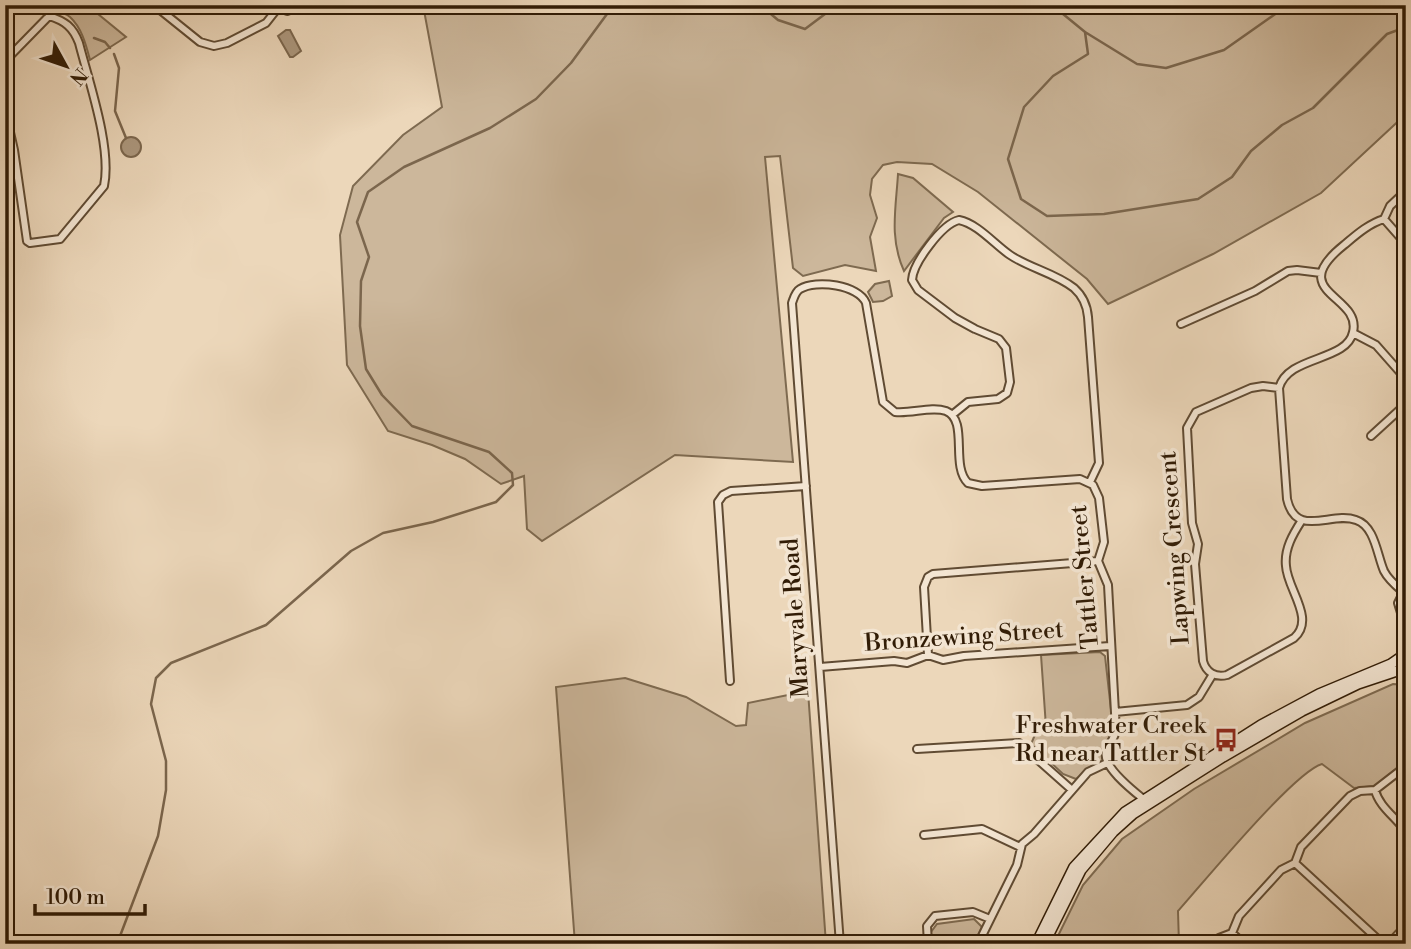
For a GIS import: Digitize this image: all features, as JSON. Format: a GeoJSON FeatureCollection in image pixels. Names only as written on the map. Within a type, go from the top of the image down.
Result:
{"type":"FeatureCollection","features":[{"type":"Feature","properties":{"kind":"main road"},"geometry":{"type":"LineString","coordinates":[[1036,944],[1074,867],[1116,820],[1218,751],[1295,706],[1343,682],[1405,660]]}},
{"type":"Feature","properties":{"kind":"main road"},"geometry":{"type":"LineString","coordinates":[[1044,944],[1081,870],[1118,826],[1147,801]]}},
{"type":"Feature","properties":{"kind":"street"},"geometry":{"type":"LineString","coordinates":[[5,110],[14,150],[27,241],[30,243],[60,239],[104,186],[106,176],[99,120],[79,43],[68,24],[49,16],[45,5]]}},
{"type":"Feature","properties":{"kind":"street"},"geometry":{"type":"LineString","coordinates":[[154,5],[203,44],[214,46],[227,43],[266,23],[275,7],[290,11],[303,5]]}},
{"type":"Feature","properties":{"kind":"street"},"geometry":{"type":"LineString","coordinates":[[5,61],[49,16]]}},
{"type":"Feature","properties":{"kind":"street"},"geometry":{"type":"LineString","coordinates":[[1406,191],[1390,206],[1384,219],[1372,223],[1328,258],[1321,273],[1324,285],[1351,318],[1353,333],[1344,346],[1289,372],[1279,388],[1287,499],[1291,512],[1310,522],[1351,519],[1362,523],[1371,535],[1387,577],[1404,589],[1399,597],[1399,609],[1405,626],[1406,645]]}},
{"type":"Feature","properties":{"kind":"street"},"geometry":{"type":"LineString","coordinates":[[1384,219],[1406,244]]}},
{"type":"Feature","properties":{"kind":"street"},"geometry":{"type":"LineString","coordinates":[[952,415],[968,402],[1003,397],[1010,382],[1008,355],[1003,343],[955,318],[918,290],[912,280],[916,266],[945,228],[960,220],[1020,261],[1068,284],[1085,302],[1099,463],[1090,482]]}},
{"type":"Feature","properties":{"kind":"street"},"geometry":{"type":"LineString","coordinates":[[1181,324],[1255,291],[1288,271],[1321,273]]}},
{"type":"Feature","properties":{"kind":"street","name":"Maryvale Road"},"geometry":{"type":"LineString","coordinates":[[840,944],[792,303],[797,291],[805,287],[829,285],[857,291],[866,303],[881,397],[886,407],[895,412],[939,410],[952,415]]}},
{"type":"Feature","properties":{"kind":"street"},"geometry":{"type":"LineString","coordinates":[[1353,333],[1376,345],[1406,379]]}},
{"type":"Feature","properties":{"kind":"street","name":"Lapwing Crescent"},"geometry":{"type":"LineString","coordinates":[[1279,388],[1251,388],[1196,412],[1187,428],[1192,523],[1198,544],[1195,564],[1203,661],[1207,670],[1213,674],[1220,677],[1227,675],[1294,638],[1302,629],[1303,618],[1285,565],[1290,540],[1302,520]]}},
{"type":"Feature","properties":{"kind":"street"},"geometry":{"type":"LineString","coordinates":[[1371,436],[1406,405]]}},
{"type":"Feature","properties":{"kind":"street","name":"Tattler Street"},"geometry":{"type":"LineString","coordinates":[[952,415],[957,424],[961,473],[968,483],[982,486],[1080,479],[1090,482],[1098,493],[1103,537],[1098,561],[1108,585],[1116,732],[1106,751],[1107,763]]}},
{"type":"Feature","properties":{"kind":"street"},"geometry":{"type":"LineString","coordinates":[[730,681],[718,502],[723,495],[731,491],[806,486]]}},
{"type":"Feature","properties":{"kind":"street"},"geometry":{"type":"LineString","coordinates":[[928,655],[923,587],[933,574],[1098,561]]}},
{"type":"Feature","properties":{"kind":"street","name":"Bronzewing Street"},"geometry":{"type":"LineString","coordinates":[[820,667],[894,661],[913,663],[928,655],[948,660],[964,656],[1110,646]]}},
{"type":"Feature","properties":{"kind":"street"},"geometry":{"type":"LineString","coordinates":[[1115,712],[1187,705],[1199,697],[1213,674]]}},
{"type":"Feature","properties":{"kind":"street"},"geometry":{"type":"LineString","coordinates":[[917,749],[1019,743],[1072,790]]}},
{"type":"Feature","properties":{"kind":"street"},"geometry":{"type":"LineString","coordinates":[[978,944],[1017,865],[1020,847],[1091,770],[1107,763],[1147,801]]}},
{"type":"Feature","properties":{"kind":"street"},"geometry":{"type":"LineString","coordinates":[[1213,944],[1219,938],[1232,933],[1239,916],[1280,870],[1295,863],[1301,848],[1350,796],[1360,791],[1375,790],[1406,766]]}},
{"type":"Feature","properties":{"kind":"street"},"geometry":{"type":"LineString","coordinates":[[1375,790],[1379,801],[1406,832]]}},
{"type":"Feature","properties":{"kind":"street"},"geometry":{"type":"LineString","coordinates":[[924,835],[982,829],[1020,847]]}},
{"type":"Feature","properties":{"kind":"street"},"geometry":{"type":"LineString","coordinates":[[1295,863],[1383,944]]}},
{"type":"Feature","properties":{"kind":"street"},"geometry":{"type":"LineString","coordinates":[[928,944],[927,926],[935,916],[973,912],[990,919]]}},
{"type":"Feature","properties":{"kind":"street"},"geometry":{"type":"LineString","coordinates":[[1232,933],[1244,944]]}},
{"type":"Feature","properties":{"kind":"street"},"geometry":{"type":"LineString","coordinates":[[1389,944],[1399,933]]}},
{"type":"Feature","properties":{"kind":"shaded area"},"geometry":{"type":"Polygon","coordinates":[[[50,5],[87,5],[126,37],[90,60],[78,26],[68,15],[50,5]]]}},
{"type":"Feature","properties":{"kind":"shaded area"},"geometry":{"type":"Polygon","coordinates":[[[423,5],[1406,5],[1406,114],[1321,193],[1213,254],[1108,304],[1087,279],[978,192],[932,164],[897,162],[883,165],[872,179],[870,195],[877,218],[870,237],[876,271],[845,265],[803,276],[793,268],[780,156],[765,157],[793,462],[675,455],[542,541],[527,529],[524,476],[501,484],[465,459],[388,431],[347,365],[340,235],[353,186],[403,135],[442,107],[423,5]]]}},
{"type":"Feature","properties":{"kind":"shaded area"},"geometry":{"type":"Polygon","coordinates":[[[290,30],[301,51],[293,57],[290,57],[278,36],[290,30]]]}},
{"type":"Feature","properties":{"kind":"shaded area"},"geometry":{"type":"Polygon","coordinates":[[[127,137],[135,137],[141,147],[135,157],[127,157],[121,151],[121,143],[127,137]]]}},
{"type":"Feature","properties":{"kind":"shaded area"},"geometry":{"type":"Polygon","coordinates":[[[898,174],[913,178],[953,212],[944,218],[904,271],[895,235],[898,174]]]}},
{"type":"Feature","properties":{"kind":"shaded area"},"geometry":{"type":"Polygon","coordinates":[[[889,281],[892,296],[873,302],[868,292],[875,284],[889,281]]]}},
{"type":"Feature","properties":{"kind":"shaded area"},"geometry":{"type":"Polygon","coordinates":[[[1100,652],[1105,656],[1114,737],[1104,751],[1103,761],[1093,765],[1076,779],[1063,774],[1031,744],[1037,730],[1046,727],[1041,655],[1100,652]]]}},
{"type":"Feature","properties":{"kind":"shaded area"},"geometry":{"type":"Polygon","coordinates":[[[625,678],[686,697],[736,726],[746,725],[748,703],[808,691],[826,944],[575,944],[556,687],[625,678]]]}},
{"type":"Feature","properties":{"kind":"shaded area"},"geometry":{"type":"Polygon","coordinates":[[[1393,684],[1406,685],[1406,761],[1375,786],[1354,788],[1322,764],[1309,771],[1291,786],[1227,854],[1178,911],[1179,944],[1054,944],[1083,885],[1122,839],[1194,789],[1305,723],[1393,684]]]}},
{"type":"Feature","properties":{"kind":"shaded area"},"geometry":{"type":"Polygon","coordinates":[[[974,919],[982,927],[974,944],[932,944],[931,932],[937,924],[974,919]]]}},
{"type":"Feature","properties":{"kind":"waterway"},"geometry":{"type":"LineString","coordinates":[[117,944],[158,836],[166,790],[166,761],[151,704],[156,678],[171,663],[266,625],[351,551],[383,533],[433,522],[496,502],[513,485],[512,473],[489,452],[412,426],[382,395],[366,369],[360,326],[361,281],[369,257],[357,222],[368,192],[404,167],[490,128],[536,99],[571,63],[607,14],[618,5]]}},
{"type":"Feature","properties":{"kind":"waterway"},"geometry":{"type":"LineString","coordinates":[[760,5],[778,20],[805,29],[825,14],[827,5]]}},
{"type":"Feature","properties":{"kind":"waterway"},"geometry":{"type":"LineString","coordinates":[[1052,5],[1085,32],[1137,64],[1166,68],[1224,50],[1288,5]]}},
{"type":"Feature","properties":{"kind":"waterway"},"geometry":{"type":"LineString","coordinates":[[1085,32],[1088,54],[1053,76],[1024,107],[1008,159],[1021,199],[1047,216],[1104,214],[1198,199],[1232,177],[1251,151],[1282,125],[1313,108],[1387,34],[1406,27]]}},
{"type":"Feature","properties":{"kind":"waterway"},"geometry":{"type":"LineString","coordinates":[[94,38],[105,42],[110,48]]}},
{"type":"Feature","properties":{"kind":"waterway"},"geometry":{"type":"LineString","coordinates":[[114,54],[119,68],[115,111],[126,138]]}},
{"type":"Feature","properties":{"kind":"place","name":"Freshwater Creek Rd near Tattler St"},"geometry":{"type":"Point","coordinates":[1226,740]}}]}
